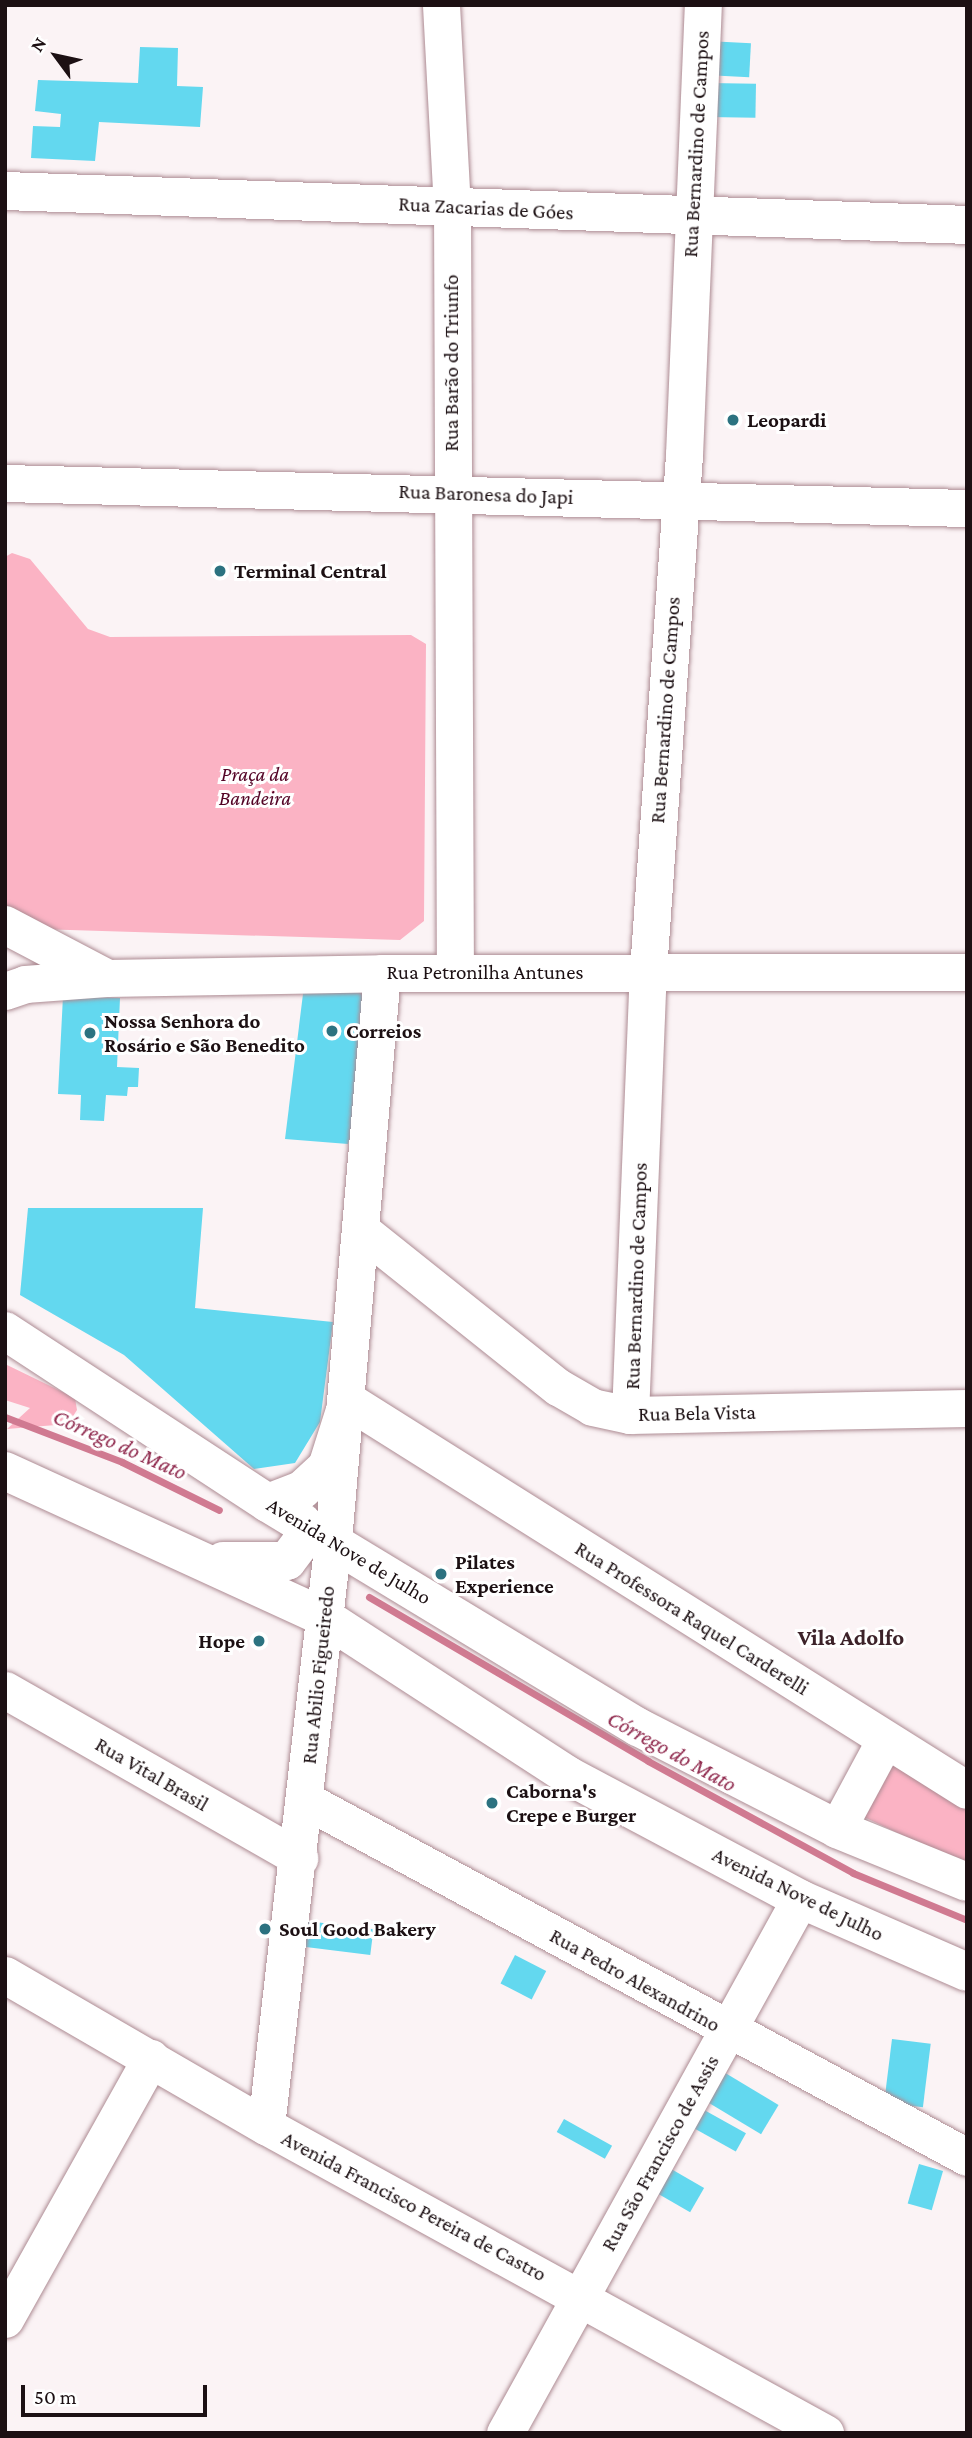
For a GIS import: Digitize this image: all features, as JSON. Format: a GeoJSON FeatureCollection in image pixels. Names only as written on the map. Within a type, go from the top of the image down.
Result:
{"type":"FeatureCollection","features":[{"type":"Feature","properties":{"kind":"main road","name":"Rua Zacarias de Góes"},"geometry":{"type":"LineString","coordinates":[[5,191],[452,206],[691,218],[967,225]]}},
{"type":"Feature","properties":{"kind":"main road"},"geometry":{"type":"LineString","coordinates":[[5,925],[106,978]]}},
{"type":"Feature","properties":{"kind":"main road","name":"Avenida Nove de Julho"},"geometry":{"type":"LineString","coordinates":[[5,1331],[268,1503],[638,1727],[837,1829],[967,1882]]}},
{"type":"Feature","properties":{"kind":"main road"},"geometry":{"type":"LineString","coordinates":[[268,1503],[302,1490],[327,1466],[347,1404]]}},
{"type":"Feature","properties":{"kind":"main road","name":"Avenida Nove de Julho"},"geometry":{"type":"LineString","coordinates":[[5,1471],[324,1617],[567,1774],[800,1899],[967,1972]]}},
{"type":"Feature","properties":{"kind":"main road"},"geometry":{"type":"LineString","coordinates":[[203,1560],[287,1561],[302,1541],[317,1531]]}},
{"type":"Feature","properties":{"kind":"street","name":"Rua Barão do Triunfo"},"geometry":{"type":"LineString","coordinates":[[440,5],[452,206],[454,972]]}},
{"type":"Feature","properties":{"kind":"street","name":"Rua Bernardino de Campos"},"geometry":{"type":"LineString","coordinates":[[630,1415],[648,971],[680,500],[691,218],[703,5]]}},
{"type":"Feature","properties":{"kind":"street","name":"Rua Baronesa do Japi"},"geometry":{"type":"LineString","coordinates":[[5,483],[967,508]]}},
{"type":"Feature","properties":{"kind":"street","name":"Rua Petronilha Antunes"},"geometry":{"type":"LineString","coordinates":[[5,991],[25,984],[106,978],[454,972],[967,972]]}},
{"type":"Feature","properties":{"kind":"street","name":"Rua Abilio Figueiredo"},"geometry":{"type":"LineString","coordinates":[[265,2126],[299,1858],[324,1617],[317,1531],[347,1404],[382,973]]}},
{"type":"Feature","properties":{"kind":"street","name":"Rua Bela Vista"},"geometry":{"type":"LineString","coordinates":[[362,1230],[558,1387],[592,1407],[630,1415],[967,1408]]}},
{"type":"Feature","properties":{"kind":"street","name":"Rua Professora Raquel Carderelli"},"geometry":{"type":"LineString","coordinates":[[347,1404],[967,1790]]}},
{"type":"Feature","properties":{"kind":"street","name":"Rua Vital Brasil"},"geometry":{"type":"LineString","coordinates":[[5,1690],[299,1858]]}},
{"type":"Feature","properties":{"kind":"street"},"geometry":{"type":"LineString","coordinates":[[837,1829],[885,1740]]}},
{"type":"Feature","properties":{"kind":"street","name":"Rua Pedro Alexandrino"},"geometry":{"type":"LineString","coordinates":[[305,1800],[967,2158]]}},
{"type":"Feature","properties":{"kind":"street","name":"Rua São Francisco de Assis"},"geometry":{"type":"LineString","coordinates":[[505,2433],[800,1899]]}},
{"type":"Feature","properties":{"kind":"street","name":"Avenida Francisco Pereira de Castro"},"geometry":{"type":"LineString","coordinates":[[5,1975],[265,2126],[581,2296],[825,2433]]}},
{"type":"Feature","properties":{"kind":"street"},"geometry":{"type":"LineString","coordinates":[[5,2319],[151,2058]]}},
{"type":"Feature","properties":{"kind":"green space","name":"Praça da Bandeira"},"geometry":{"type":"Polygon","coordinates":[[[12,553],[30,559],[88,629],[110,637],[411,635],[426,644],[424,921],[400,940],[5,928],[5,557],[12,553]]]}},
{"type":"Feature","properties":{"kind":"green space"},"geometry":{"type":"Polygon","coordinates":[[[5,1364],[75,1398],[77,1410],[68,1424],[7,1429],[30,1408],[5,1400],[5,1364]]]}},
{"type":"Feature","properties":{"kind":"green space"},"geometry":{"type":"Polygon","coordinates":[[[892,1758],[967,1807],[967,1866],[862,1816],[892,1758]]]}},
{"type":"Feature","properties":{"kind":"building"},"geometry":{"type":"Polygon","coordinates":[[[707,41],[751,43],[749,77],[705,75],[707,41]]]}},
{"type":"Feature","properties":{"kind":"building"},"geometry":{"type":"Polygon","coordinates":[[[140,47],[178,48],[177,86],[203,87],[200,127],[99,122],[95,161],[31,158],[33,126],[60,127],[61,114],[35,111],[38,80],[138,83],[140,47]]]}},
{"type":"Feature","properties":{"kind":"building"},"geometry":{"type":"Polygon","coordinates":[[[709,83],[756,84],[755,118],[708,117],[709,83]]]}},
{"type":"Feature","properties":{"kind":"building","name":"Correios"},"geometry":{"type":"Polygon","coordinates":[[[360,980],[367,994],[361,1105],[348,1144],[285,1139],[304,986],[360,980]]]}},
{"type":"Feature","properties":{"kind":"building","name":"Nossa Senhora do Rosário e São Benedito"},"geometry":{"type":"Polygon","coordinates":[[[63,996],[120,998],[117,1067],[139,1068],[138,1087],[128,1087],[127,1096],[106,1095],[104,1121],[80,1120],[81,1095],[58,1094],[63,996]]]}},
{"type":"Feature","properties":{"kind":"building"},"geometry":{"type":"Polygon","coordinates":[[[28,1208],[203,1208],[195,1308],[333,1322],[320,1422],[295,1463],[254,1469],[124,1355],[20,1295],[28,1208]]]}},
{"type":"Feature","properties":{"kind":"building"},"geometry":{"type":"Polygon","coordinates":[[[299,1920],[373,1929],[370,1955],[296,1946],[299,1920]]]}},
{"type":"Feature","properties":{"kind":"building"},"geometry":{"type":"Polygon","coordinates":[[[515,1955],[546,1971],[532,1999],[500,1984],[515,1955]]]}},
{"type":"Feature","properties":{"kind":"building"},"geometry":{"type":"Polygon","coordinates":[[[892,2039],[931,2044],[923,2107],[884,2103],[892,2039]]]}},
{"type":"Feature","properties":{"kind":"building"},"geometry":{"type":"Polygon","coordinates":[[[722,2071],[779,2105],[761,2134],[704,2100],[722,2071]]]}},
{"type":"Feature","properties":{"kind":"building"},"geometry":{"type":"Polygon","coordinates":[[[697,2106],[746,2133],[736,2152],[687,2124],[697,2106]]]}},
{"type":"Feature","properties":{"kind":"building"},"geometry":{"type":"Polygon","coordinates":[[[564,2119],[612,2146],[605,2159],[557,2132],[564,2119]]]}},
{"type":"Feature","properties":{"kind":"building"},"geometry":{"type":"Polygon","coordinates":[[[919,2164],[943,2171],[932,2210],[908,2203],[919,2164]]]}},
{"type":"Feature","properties":{"kind":"building"},"geometry":{"type":"Polygon","coordinates":[[[666,2166],[704,2188],[690,2212],[652,2190],[666,2166]]]}},
{"type":"Feature","properties":{"kind":"waterway","name":"Córrego do Mato"},"geometry":{"type":"LineString","coordinates":[[5,1417],[122,1462],[219,1510]]}},
{"type":"Feature","properties":{"kind":"waterway","name":"Córrego do Mato"},"geometry":{"type":"LineString","coordinates":[[369,1597],[648,1761],[853,1873],[967,1920]]}},
{"type":"Feature","properties":{"kind":"place","name":"Leopardi"},"geometry":{"type":"Point","coordinates":[733,420]}},
{"type":"Feature","properties":{"kind":"place","name":"Terminal Central"},"geometry":{"type":"Point","coordinates":[220,571]}},
{"type":"Feature","properties":{"kind":"place","name":"Correios"},"geometry":{"type":"Point","coordinates":[332,1031]}},
{"type":"Feature","properties":{"kind":"place","name":"Nossa Senhora do Rosário e São Benedito"},"geometry":{"type":"Point","coordinates":[90,1033]}},
{"type":"Feature","properties":{"kind":"place","name":"Pilates Experience"},"geometry":{"type":"Point","coordinates":[441,1574]}},
{"type":"Feature","properties":{"kind":"place","name":"Hope"},"geometry":{"type":"Point","coordinates":[259,1641]}},
{"type":"Feature","properties":{"kind":"place","name":"Caborna's Crepe e Burger"},"geometry":{"type":"Point","coordinates":[492,1803]}},
{"type":"Feature","properties":{"kind":"place","name":"Soul Good Bakery"},"geometry":{"type":"Point","coordinates":[265,1929]}},
{"type":"Feature","properties":{"kind":"district","name":"Vila Adolfo"},"geometry":{"type":"Point","coordinates":[851,1637]}}]}
